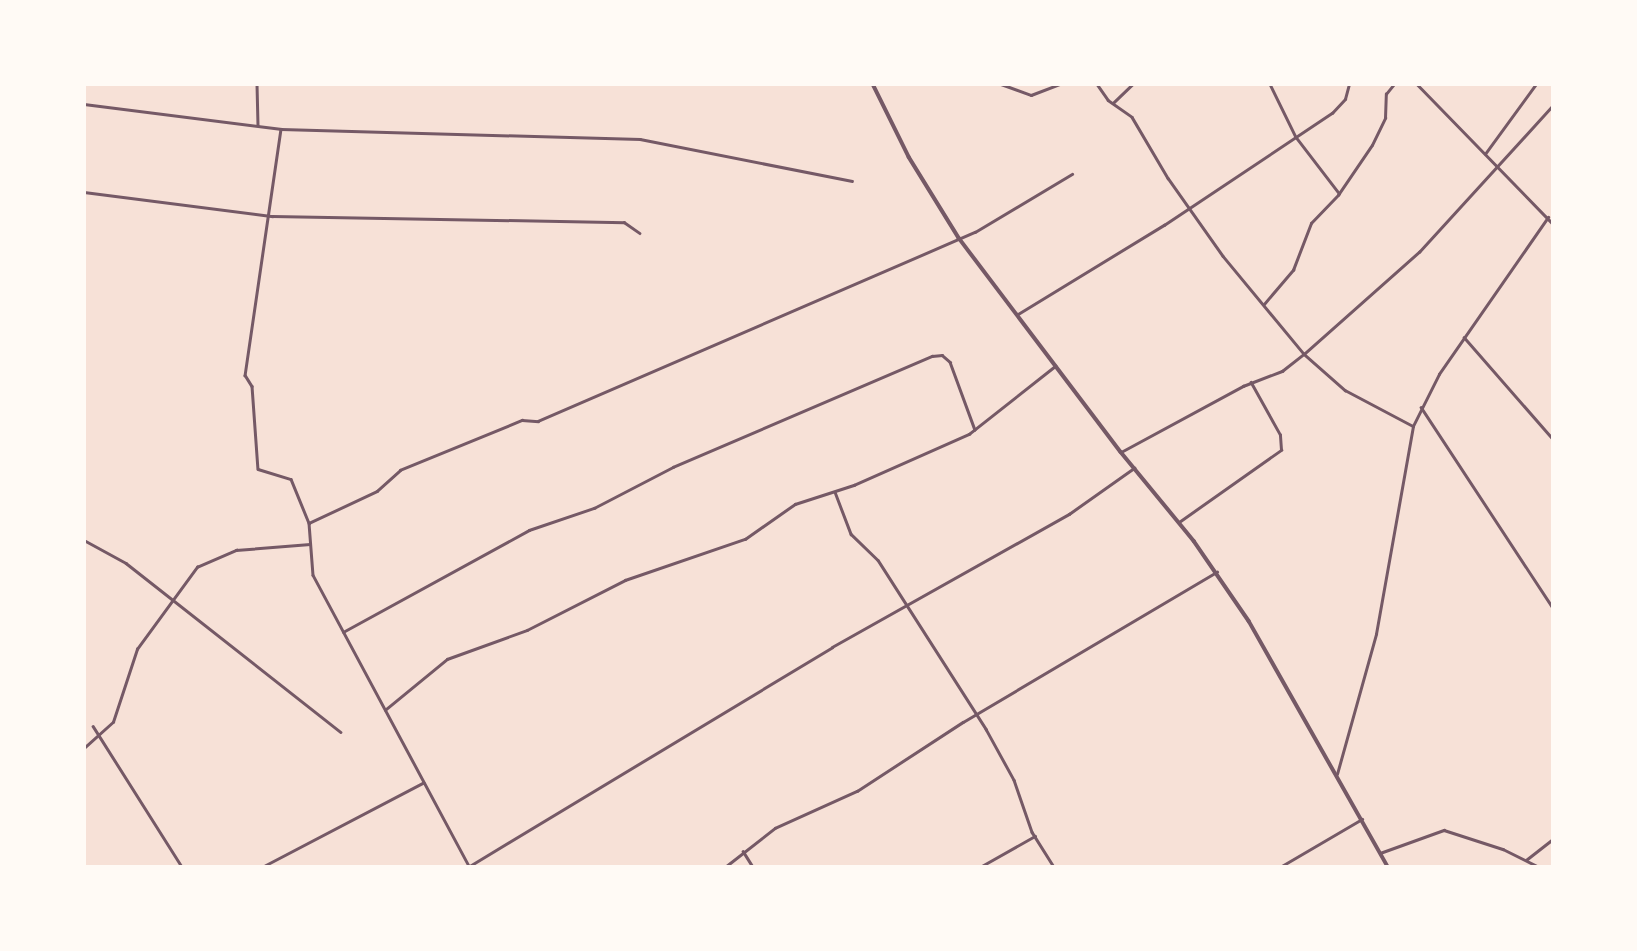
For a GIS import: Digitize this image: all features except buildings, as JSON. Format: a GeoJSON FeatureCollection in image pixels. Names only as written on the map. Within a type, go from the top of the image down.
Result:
{"type":"FeatureCollection","features":[{"type":"Feature","properties":{"kind":"street"},"geometry":{"type":"LineString","coordinates":[[257,84],[258,125]]}},
{"type":"Feature","properties":{"kind":"street"},"geometry":{"type":"LineString","coordinates":[[873,84],[909,158],[959,238],[1121,452],[1217,572],[1268,650],[1388,867]]}},
{"type":"Feature","properties":{"kind":"street"},"geometry":{"type":"LineString","coordinates":[[1001,84],[1031,95],[1059,84]]}},
{"type":"Feature","properties":{"kind":"street"},"geometry":{"type":"LineString","coordinates":[[1097,84],[1113,103],[1132,117],[1168,178],[1190,205],[1223,256],[1304,354],[1345,390],[1413,426]]}},
{"type":"Feature","properties":{"kind":"street"},"geometry":{"type":"LineString","coordinates":[[1113,103],[1133,84]]}},
{"type":"Feature","properties":{"kind":"street"},"geometry":{"type":"LineString","coordinates":[[1270,84],[1296,137],[1339,192]]}},
{"type":"Feature","properties":{"kind":"street"},"geometry":{"type":"LineString","coordinates":[[1017,314],[1339,108],[1349,84]]}},
{"type":"Feature","properties":{"kind":"street"},"geometry":{"type":"LineString","coordinates":[[1264,304],[1293,270],[1311,223],[1339,192],[1380,128],[1385,118],[1386,94],[1394,84]]}},
{"type":"Feature","properties":{"kind":"street"},"geometry":{"type":"LineString","coordinates":[[1417,84],[1553,224]]}},
{"type":"Feature","properties":{"kind":"street"},"geometry":{"type":"LineString","coordinates":[[1485,154],[1536,84]]}},
{"type":"Feature","properties":{"kind":"street"},"geometry":{"type":"LineString","coordinates":[[84,104],[281,129],[640,139],[852,181]]}},
{"type":"Feature","properties":{"kind":"street"},"geometry":{"type":"LineString","coordinates":[[1121,452],[1251,383],[1282,372],[1419,252],[1496,164],[1553,105]]}},
{"type":"Feature","properties":{"kind":"street"},"geometry":{"type":"LineString","coordinates":[[281,129],[245,374],[252,386],[258,469],[291,479],[309,523],[313,575],[468,867],[905,606],[1069,514],[1134,468]]}},
{"type":"Feature","properties":{"kind":"street"},"geometry":{"type":"LineString","coordinates":[[309,523],[377,491],[400,470],[522,420],[538,421],[959,238],[1072,174]]}},
{"type":"Feature","properties":{"kind":"street"},"geometry":{"type":"LineString","coordinates":[[84,192],[269,215],[624,222],[640,233]]}},
{"type":"Feature","properties":{"kind":"street"},"geometry":{"type":"LineString","coordinates":[[1337,774],[1376,634],[1413,426],[1464,337],[1548,217]]}},
{"type":"Feature","properties":{"kind":"street"},"geometry":{"type":"LineString","coordinates":[[1464,337],[1553,439]]}},
{"type":"Feature","properties":{"kind":"street"},"geometry":{"type":"LineString","coordinates":[[343,632],[529,530],[594,508],[673,467],[932,356],[942,355],[950,362],[975,431]]}},
{"type":"Feature","properties":{"kind":"street"},"geometry":{"type":"LineString","coordinates":[[385,710],[447,659],[527,630],[625,580],[746,539],[795,505],[835,492],[975,431],[1055,366]]}},
{"type":"Feature","properties":{"kind":"street"},"geometry":{"type":"LineString","coordinates":[[1179,522],[1281,450],[1280,435],[1251,383]]}},
{"type":"Feature","properties":{"kind":"street"},"geometry":{"type":"LineString","coordinates":[[1422,407],[1553,608]]}},
{"type":"Feature","properties":{"kind":"street"},"geometry":{"type":"LineString","coordinates":[[835,492],[846,526],[878,560],[1014,780],[1035,836],[1054,867]]}},
{"type":"Feature","properties":{"kind":"street"},"geometry":{"type":"LineString","coordinates":[[84,540],[115,555],[341,732]]}},
{"type":"Feature","properties":{"kind":"street"},"geometry":{"type":"LineString","coordinates":[[84,748],[113,722],[137,649],[197,567],[236,550],[310,544]]}},
{"type":"Feature","properties":{"kind":"street"},"geometry":{"type":"LineString","coordinates":[[726,867],[775,828],[857,791],[975,715],[1217,572]]}},
{"type":"Feature","properties":{"kind":"street"},"geometry":{"type":"LineString","coordinates":[[93,726],[182,867]]}},
{"type":"Feature","properties":{"kind":"street"},"geometry":{"type":"LineString","coordinates":[[262,867],[424,783]]}},
{"type":"Feature","properties":{"kind":"street"},"geometry":{"type":"LineString","coordinates":[[1280,867],[1362,818]]}},
{"type":"Feature","properties":{"kind":"street"},"geometry":{"type":"LineString","coordinates":[[1380,853],[1444,830],[1539,867]]}},
{"type":"Feature","properties":{"kind":"street"},"geometry":{"type":"LineString","coordinates":[[980,867],[1035,836]]}},
{"type":"Feature","properties":{"kind":"street"},"geometry":{"type":"LineString","coordinates":[[1526,860],[1553,839]]}},
{"type":"Feature","properties":{"kind":"street"},"geometry":{"type":"LineString","coordinates":[[743,851],[753,867]]}}]}
